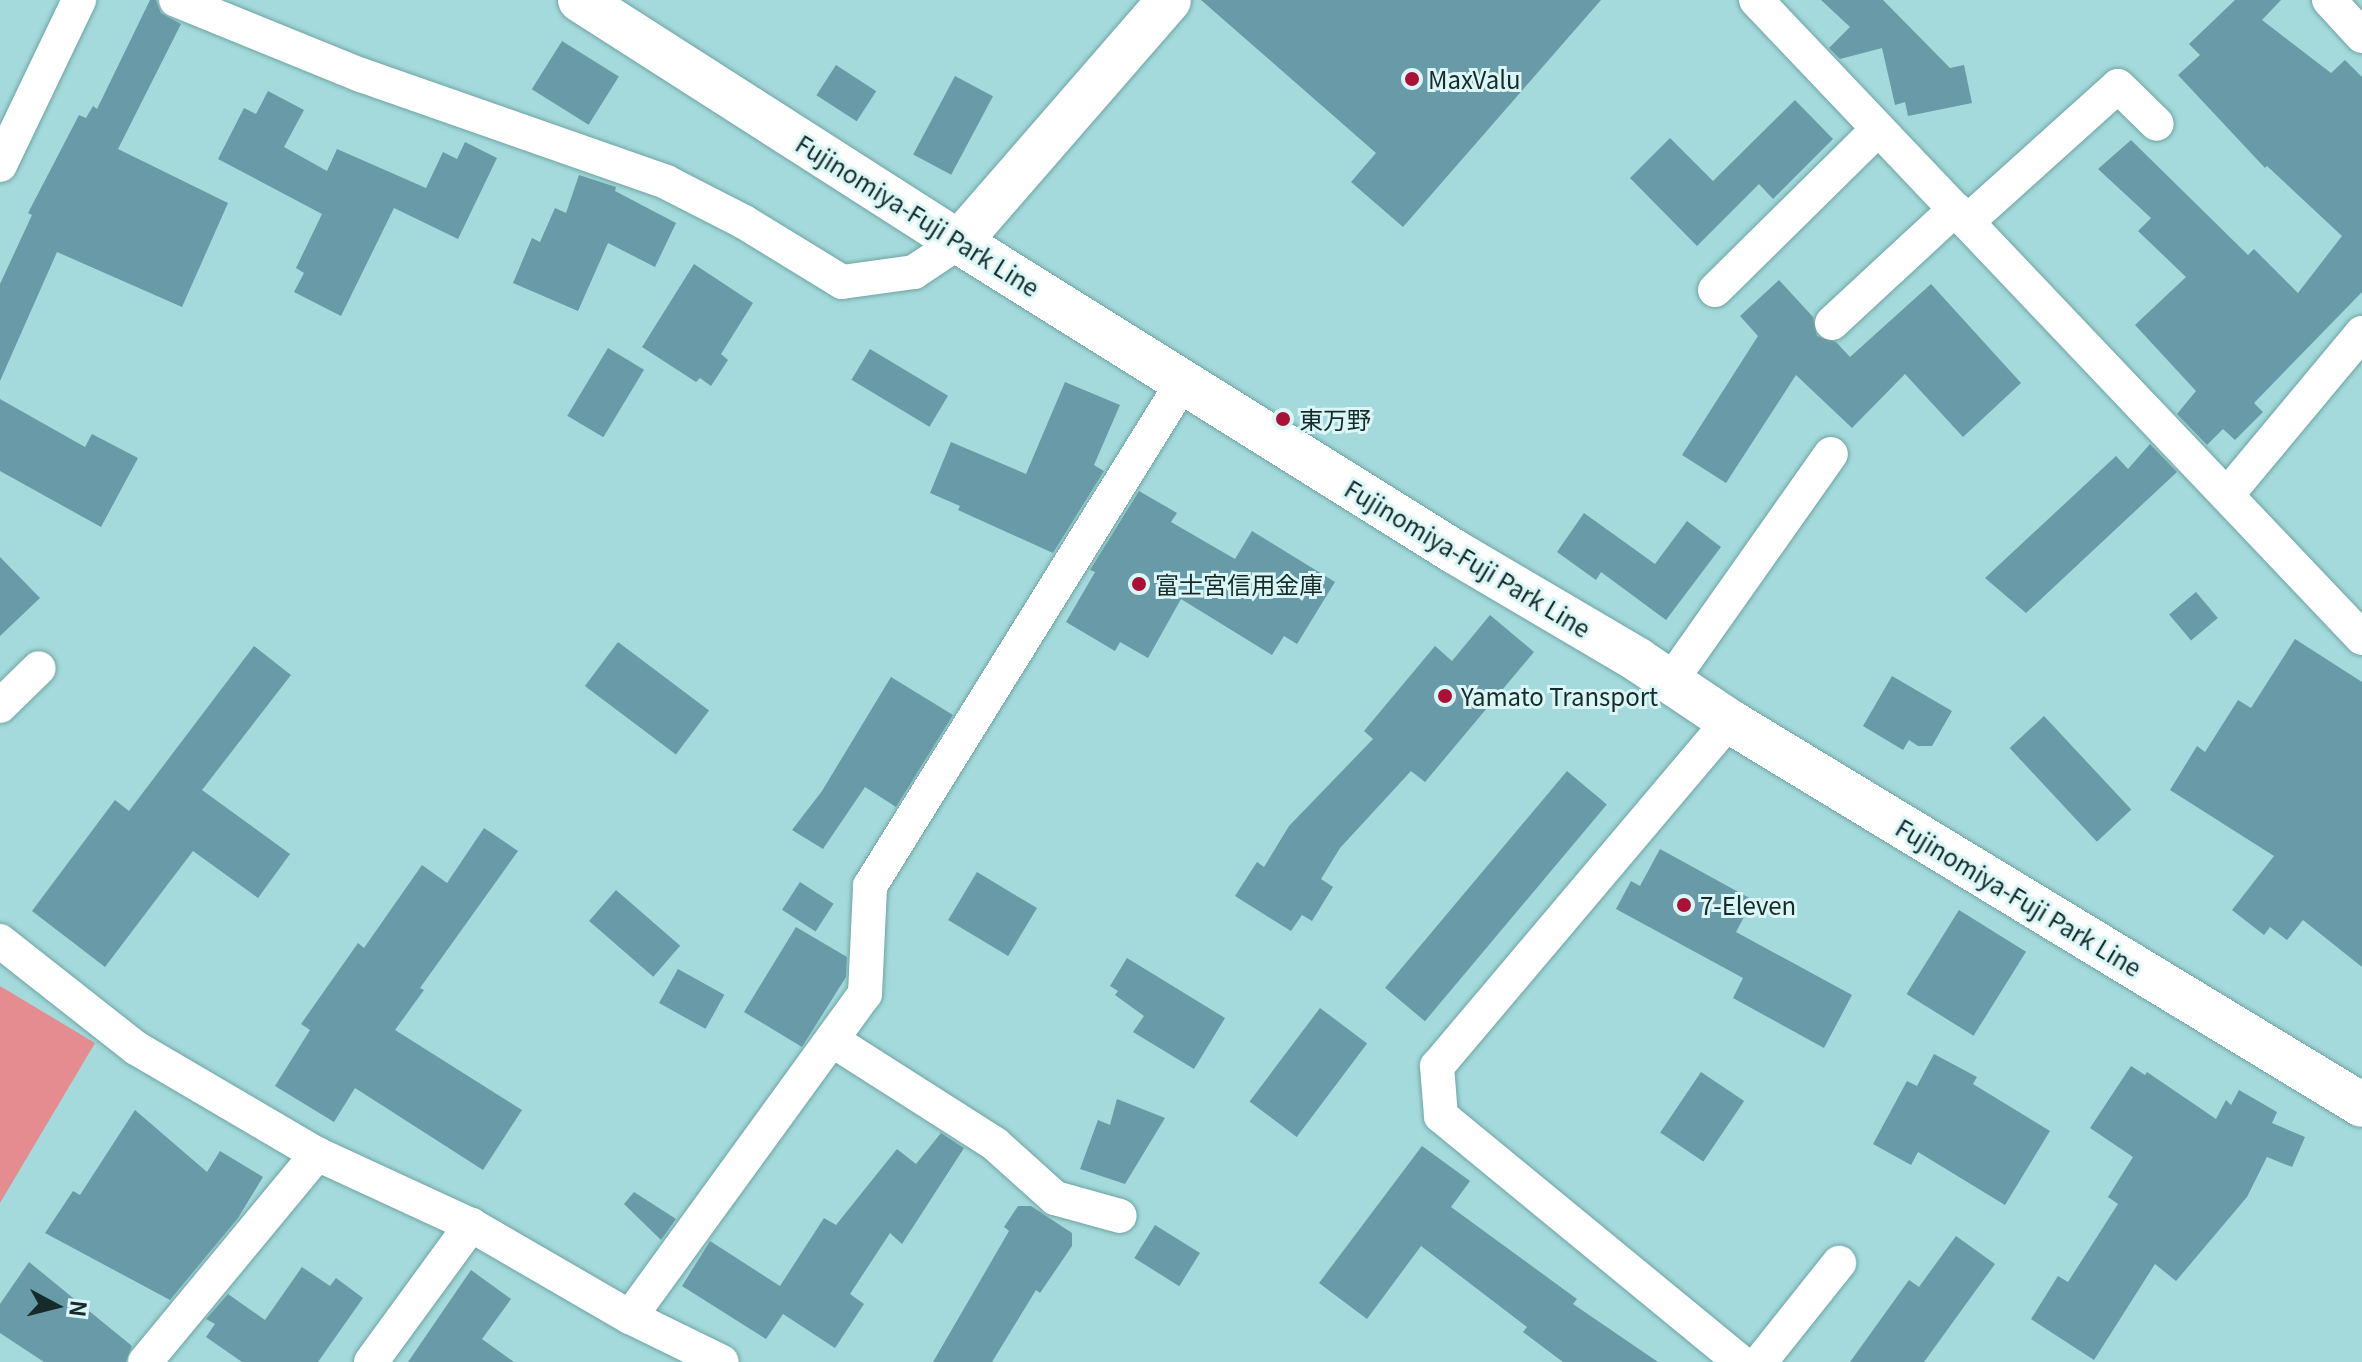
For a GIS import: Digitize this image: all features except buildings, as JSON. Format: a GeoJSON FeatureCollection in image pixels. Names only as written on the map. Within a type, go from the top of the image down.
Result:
{"type":"FeatureCollection","features":[{"type":"Feature","properties":{"kind":"main road","name":"Fujinomiya-Fuji Park Line"},"geometry":{"type":"LineString","coordinates":[[580,0],[959,242],[1729,721],[2362,1105]]}},
{"type":"Feature","properties":{"kind":"main road"},"geometry":{"type":"LineString","coordinates":[[959,242],[1169,0]]}},
{"type":"Feature","properties":{"kind":"street"},"geometry":{"type":"LineString","coordinates":[[0,165],[79,0]]}},
{"type":"Feature","properties":{"kind":"street"},"geometry":{"type":"LineString","coordinates":[[176,0],[361,75],[666,182],[744,222],[842,282],[914,272],[959,242]]}},
{"type":"Feature","properties":{"kind":"street"},"geometry":{"type":"LineString","coordinates":[[1756,0],[2362,638]]}},
{"type":"Feature","properties":{"kind":"street"},"geometry":{"type":"LineString","coordinates":[[2329,0],[2362,36]]}},
{"type":"Feature","properties":{"kind":"street"},"geometry":{"type":"LineString","coordinates":[[1832,323],[2118,86],[2157,124]]}},
{"type":"Feature","properties":{"kind":"street"},"geometry":{"type":"LineString","coordinates":[[1715,290],[1878,129]]}},
{"type":"Feature","properties":{"kind":"street"},"geometry":{"type":"LineString","coordinates":[[2227,495],[2362,333]]}},
{"type":"Feature","properties":{"kind":"street"},"geometry":{"type":"LineString","coordinates":[[630,1317],[865,994],[870,886],[1183,382]]}},
{"type":"Feature","properties":{"kind":"street"},"geometry":{"type":"LineString","coordinates":[[1670,682],[1831,454]]}},
{"type":"Feature","properties":{"kind":"street"},"geometry":{"type":"LineString","coordinates":[[0,706],[39,668]]}},
{"type":"Feature","properties":{"kind":"street"},"geometry":{"type":"LineString","coordinates":[[1729,721],[1437,1066],[1441,1116],[1740,1362]]}},
{"type":"Feature","properties":{"kind":"street"},"geometry":{"type":"LineString","coordinates":[[0,941],[136,1048],[317,1154],[471,1225],[630,1317],[722,1362]]}},
{"type":"Feature","properties":{"kind":"street"},"geometry":{"type":"LineString","coordinates":[[832,1040],[995,1144],[1055,1198],[1120,1216]]}},
{"type":"Feature","properties":{"kind":"street"},"geometry":{"type":"LineString","coordinates":[[145,1362],[317,1154]]}},
{"type":"Feature","properties":{"kind":"street"},"geometry":{"type":"LineString","coordinates":[[371,1362],[471,1225]]}},
{"type":"Feature","properties":{"kind":"street"},"geometry":{"type":"LineString","coordinates":[[1760,1362],[1839,1263]]}},
{"type":"Feature","properties":{"kind":"shaded area"},"geometry":{"type":"Polygon","coordinates":[[[0,986],[95,1043],[0,1203],[0,986]]]}},
{"type":"Feature","properties":{"kind":"place","name":"MaxValu"},"geometry":{"type":"Point","coordinates":[1412,79]}},
{"type":"Feature","properties":{"kind":"place","name":"東万野"},"geometry":{"type":"Point","coordinates":[1283,419]}},
{"type":"Feature","properties":{"kind":"place","name":"富士宮信用金庫"},"geometry":{"type":"Point","coordinates":[1139,584]}},
{"type":"Feature","properties":{"kind":"place","name":"Yamato Transport"},"geometry":{"type":"Point","coordinates":[1445,696]}},
{"type":"Feature","properties":{"kind":"place","name":"7-Eleven"},"geometry":{"type":"Point","coordinates":[1684,905]}}]}
